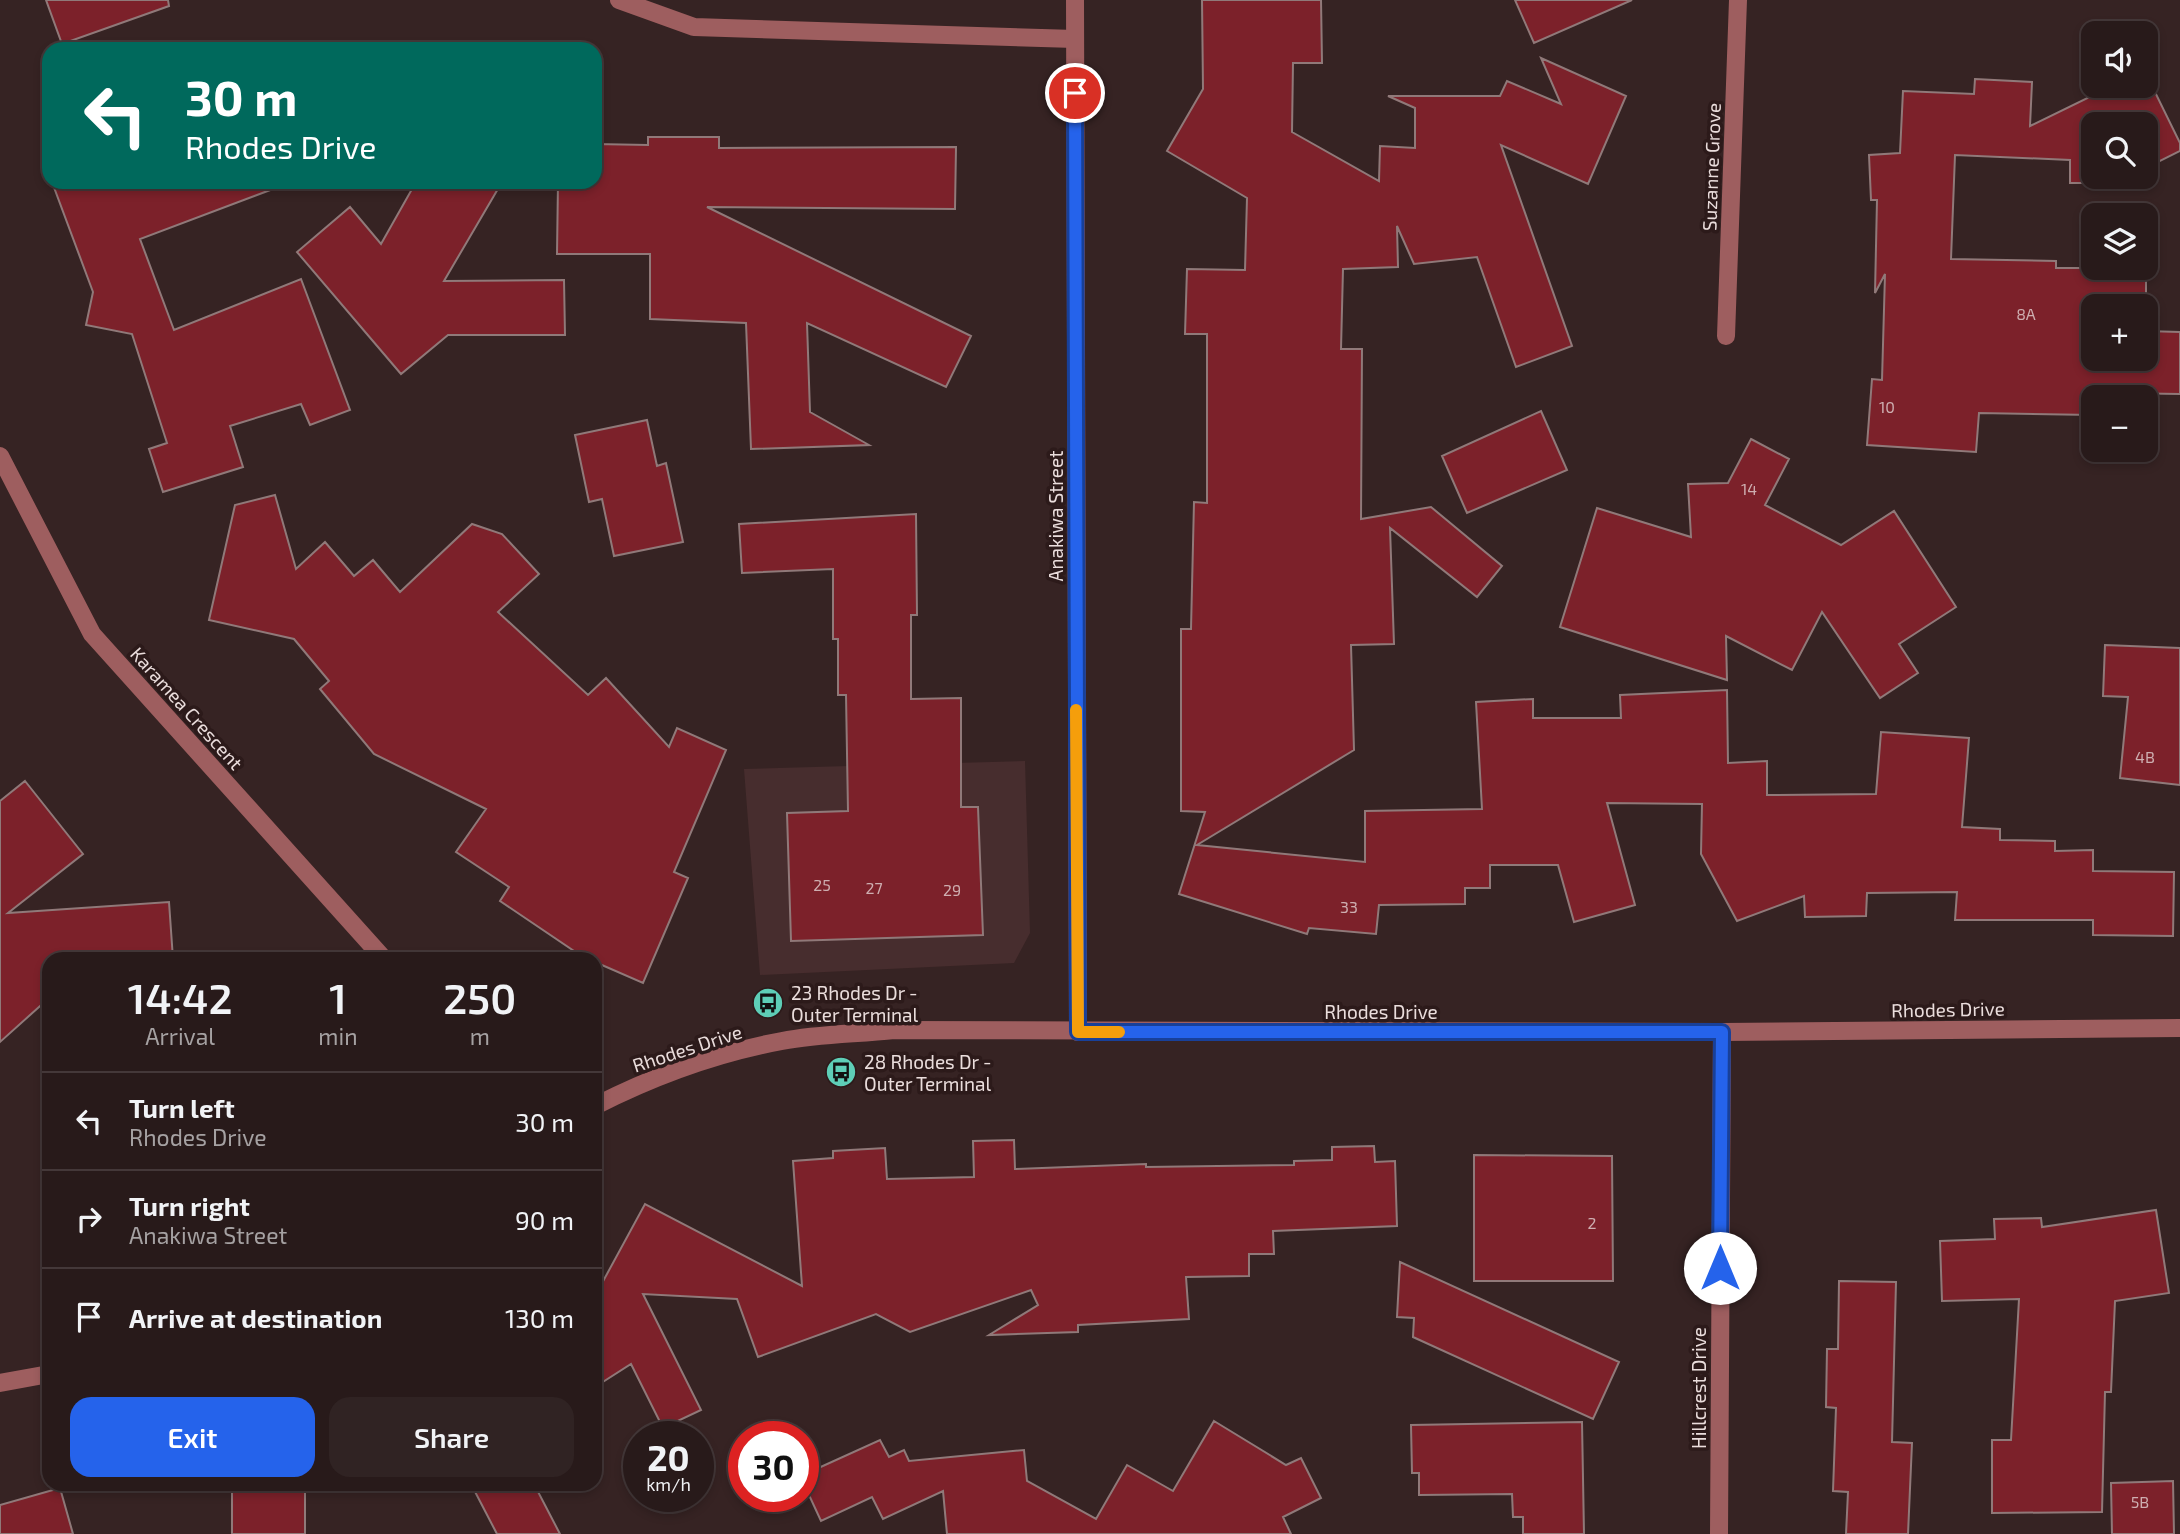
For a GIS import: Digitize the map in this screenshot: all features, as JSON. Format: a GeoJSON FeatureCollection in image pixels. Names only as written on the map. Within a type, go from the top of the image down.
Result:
{"type":"FeatureCollection","features":[{"type":"Feature","properties":{"kind":"street"},"geometry":{"type":"LineString","coordinates":[[619,0],[694,27],[1075,38]]}},
{"type":"Feature","properties":{"kind":"street","name":"Anakiwa Street"},"geometry":{"type":"LineString","coordinates":[[1075,0],[1078,1032]]}},
{"type":"Feature","properties":{"kind":"street","name":"Suzanne Grove"},"geometry":{"type":"LineString","coordinates":[[1726,336],[1738,0]]}},
{"type":"Feature","properties":{"kind":"street","name":"Karamea Crescent"},"geometry":{"type":"LineString","coordinates":[[0,456],[92,634],[378,952]]}},
{"type":"Feature","properties":{"kind":"street","name":"Rhodes Drive"},"geometry":{"type":"LineString","coordinates":[[602,1102],[627,1090],[711,1058],[783,1041],[894,1030],[1722,1032],[2180,1028]]}},
{"type":"Feature","properties":{"kind":"street","name":"Hillcrest Drive"},"geometry":{"type":"LineString","coordinates":[[1719,1534],[1722,1032]]}},
{"type":"Feature","properties":{"kind":"street"},"geometry":{"type":"LineString","coordinates":[[0,1383],[42,1375]]}},
{"type":"Feature","properties":{"kind":"shaded area"},"geometry":{"type":"Polygon","coordinates":[[[1025,761],[1030,933],[1014,963],[760,975],[744,769],[1025,761]]]}},
{"type":"Feature","properties":{"kind":"building"},"geometry":{"type":"Polygon","coordinates":[[[46,0],[168,0],[169,6],[61,42],[46,0]]]}},
{"type":"Feature","properties":{"kind":"building"},"geometry":{"type":"Polygon","coordinates":[[[1202,0],[1321,0],[1322,63],[1293,63],[1292,132],[1379,181],[1380,146],[1415,148],[1415,108],[1388,96],[1500,96],[1507,81],[1561,104],[1541,58],[1626,96],[1588,184],[1501,145],[1572,346],[1516,367],[1477,257],[1414,264],[1397,226],[1398,267],[1343,269],[1341,349],[1362,349],[1361,519],[1431,507],[1502,566],[1477,597],[1390,528],[1394,644],[1351,645],[1354,750],[1197,845],[1365,862],[1365,811],[1482,809],[1476,702],[1533,699],[1533,718],[1621,718],[1620,695],[1727,690],[1728,763],[1767,761],[1767,795],[1876,794],[1881,732],[1969,738],[1962,827],[2000,829],[2000,840],[2055,841],[2055,851],[2093,850],[2093,871],[2174,872],[2173,936],[2093,935],[2093,920],[1955,920],[1957,892],[1867,893],[1866,916],[1805,917],[1804,896],[1737,921],[1701,854],[1702,804],[1607,803],[1635,905],[1574,922],[1558,865],[1490,865],[1490,888],[1465,888],[1465,904],[1379,905],[1376,934],[1309,928],[1307,934],[1179,894],[1205,812],[1181,811],[1181,629],[1191,629],[1194,502],[1207,503],[1207,334],[1185,334],[1187,269],[1245,270],[1247,198],[1167,151],[1203,89],[1202,0]]]}},
{"type":"Feature","properties":{"kind":"building"},"geometry":{"type":"Polygon","coordinates":[[[1515,0],[1632,0],[1534,43],[1515,0]]]}},
{"type":"Feature","properties":{"kind":"building"},"geometry":{"type":"Polygon","coordinates":[[[1975,79],[2032,82],[2030,126],[2087,98],[2158,98],[2180,143],[2180,151],[2158,162],[2158,112],[2081,112],[2081,183],[2070,183],[2070,160],[1955,155],[1951,259],[2056,261],[2056,268],[2081,268],[2081,280],[2146,280],[2146,294],[2081,294],[2081,371],[2158,371],[2158,331],[2180,332],[2180,394],[2158,394],[2158,385],[2081,385],[2081,415],[1979,413],[1976,452],[1867,445],[1872,379],[1882,380],[1885,274],[1875,293],[1877,200],[1871,200],[1869,155],[1900,153],[1903,91],[1974,94],[1975,79]]]}},
{"type":"Feature","properties":{"kind":"building"},"geometry":{"type":"Polygon","coordinates":[[[648,137],[719,137],[719,148],[956,147],[955,209],[707,207],[971,336],[946,387],[807,323],[810,412],[869,445],[751,449],[746,323],[650,319],[650,254],[557,254],[558,189],[602,189],[602,144],[648,145],[648,137]]]}},
{"type":"Feature","properties":{"kind":"building"},"geometry":{"type":"Polygon","coordinates":[[[55,189],[273,189],[140,239],[174,330],[301,279],[350,410],[310,425],[301,404],[230,426],[243,467],[163,492],[149,449],[167,443],[132,334],[86,325],[93,292],[55,189]]]}},
{"type":"Feature","properties":{"kind":"building"},"geometry":{"type":"Polygon","coordinates":[[[412,189],[498,189],[444,281],[564,280],[565,335],[448,335],[401,374],[297,252],[350,207],[381,244],[412,189]]]}},
{"type":"Feature","properties":{"kind":"building"},"geometry":{"type":"Polygon","coordinates":[[[1541,411],[1567,470],[1467,513],[1442,456],[1541,411]]]}},
{"type":"Feature","properties":{"kind":"building"},"geometry":{"type":"Polygon","coordinates":[[[647,420],[657,466],[666,463],[683,542],[614,556],[602,499],[589,502],[575,435],[647,420]]]}},
{"type":"Feature","properties":{"kind":"building"},"geometry":{"type":"Polygon","coordinates":[[[1751,439],[1789,459],[1765,505],[1841,545],[1894,511],[1956,607],[1899,644],[1918,673],[1880,698],[1822,612],[1792,670],[1726,636],[1727,680],[1560,627],[1597,508],[1691,537],[1688,484],[1728,483],[1751,439]]]}},
{"type":"Feature","properties":{"kind":"building"},"geometry":{"type":"Polygon","coordinates":[[[275,495],[296,569],[325,542],[354,576],[373,560],[400,592],[472,524],[502,534],[539,574],[498,612],[588,695],[606,678],[669,747],[677,728],[726,750],[674,872],[688,878],[643,983],[602,965],[602,952],[576,952],[500,901],[509,887],[456,852],[486,809],[374,754],[320,689],[329,681],[294,639],[209,620],[235,505],[275,495]]]}},
{"type":"Feature","properties":{"kind":"building"},"geometry":{"type":"Polygon","coordinates":[[[916,514],[917,615],[911,615],[911,699],[961,698],[961,807],[978,807],[983,935],[791,941],[787,813],[848,811],[846,695],[838,695],[838,639],[833,639],[833,569],[742,573],[739,524],[916,514]]]}},
{"type":"Feature","properties":{"kind":"building"},"geometry":{"type":"Polygon","coordinates":[[[2105,645],[2180,648],[2180,785],[2120,778],[2128,697],[2103,696],[2105,645]]]}},
{"type":"Feature","properties":{"kind":"building"},"geometry":{"type":"Polygon","coordinates":[[[25,781],[83,854],[8,913],[169,902],[173,952],[42,952],[42,1004],[0,1042],[0,801],[25,781]]]}},
{"type":"Feature","properties":{"kind":"building"},"geometry":{"type":"Polygon","coordinates":[[[1014,1140],[1015,1169],[1146,1164],[1146,1167],[1294,1165],[1294,1161],[1332,1160],[1332,1147],[1374,1146],[1375,1162],[1395,1161],[1397,1226],[1273,1231],[1274,1254],[1249,1254],[1249,1276],[1186,1277],[1189,1319],[1078,1325],[1078,1332],[989,1335],[1038,1305],[1031,1290],[910,1332],[876,1314],[758,1357],[737,1299],[643,1294],[701,1410],[678,1421],[660,1421],[631,1364],[602,1383],[602,1283],[645,1204],[802,1286],[793,1161],[833,1158],[833,1151],[885,1148],[887,1179],[974,1177],[973,1141],[1014,1140]]]}},
{"type":"Feature","properties":{"kind":"building"},"geometry":{"type":"Polygon","coordinates":[[[1474,1155],[1612,1156],[1613,1281],[1474,1281],[1474,1155]]]}},
{"type":"Feature","properties":{"kind":"building"},"geometry":{"type":"Polygon","coordinates":[[[2156,1210],[2169,1293],[2115,1301],[2111,1392],[2105,1392],[2102,1512],[1992,1513],[1992,1440],[2011,1440],[2019,1299],[1942,1301],[1940,1241],[1995,1239],[1994,1219],[2041,1218],[2042,1227],[2156,1210]]]}},
{"type":"Feature","properties":{"kind":"building"},"geometry":{"type":"Polygon","coordinates":[[[1400,1262],[1619,1362],[1593,1419],[1413,1337],[1414,1318],[1397,1317],[1400,1262]]]}},
{"type":"Feature","properties":{"kind":"building"},"geometry":{"type":"Polygon","coordinates":[[[1839,1281],[1896,1282],[1892,1442],[1912,1443],[1908,1534],[1846,1534],[1848,1492],[1833,1491],[1836,1408],[1826,1407],[1827,1349],[1838,1349],[1839,1281]]]}},
{"type":"Feature","properties":{"kind":"building"},"geometry":{"type":"Polygon","coordinates":[[[1214,1421],[1286,1465],[1301,1458],[1321,1498],[1283,1517],[1291,1534],[947,1534],[943,1491],[883,1519],[872,1497],[821,1521],[817,1512],[819,1512],[819,1468],[880,1440],[889,1457],[904,1450],[909,1461],[1024,1450],[1027,1481],[1096,1519],[1127,1465],[1173,1491],[1214,1421]]]}},
{"type":"Feature","properties":{"kind":"building"},"geometry":{"type":"Polygon","coordinates":[[[1582,1422],[1584,1534],[1523,1534],[1523,1517],[1513,1517],[1512,1494],[1419,1495],[1419,1473],[1412,1473],[1411,1425],[1582,1422]]]}},
{"type":"Feature","properties":{"kind":"building"},"geometry":{"type":"Polygon","coordinates":[[[2173,1481],[2174,1534],[2112,1534],[2111,1483],[2173,1481]]]}},
{"type":"Feature","properties":{"kind":"building"},"geometry":{"type":"Polygon","coordinates":[[[49,1491],[61,1491],[73,1534],[0,1534],[0,1505],[49,1491]]]}},
{"type":"Feature","properties":{"kind":"building"},"geometry":{"type":"Polygon","coordinates":[[[232,1491],[305,1491],[305,1534],[232,1534],[232,1491]]]}},
{"type":"Feature","properties":{"kind":"building"},"geometry":{"type":"Polygon","coordinates":[[[475,1491],[538,1491],[560,1534],[497,1534],[475,1491]]]}},
{"type":"Feature","properties":{"kind":"slow traffic"},"geometry":{"type":"LineString","coordinates":[[1076,710],[1078,1032],[1119,1032]]}},
{"type":"Feature","properties":{"kind":"place","name":"23 Rhodes Dr - Outer Terminal"},"geometry":{"type":"Point","coordinates":[768,1003]}},
{"type":"Feature","properties":{"kind":"place","name":"28 Rhodes Dr - Outer Terminal"},"geometry":{"type":"Point","coordinates":[841,1072]}},
{"type":"Feature","properties":{"kind":"route"},"geometry":{"type":"LineString","coordinates":[[1075,93],[1078,1032],[1722,1032],[1720,1268]]}}]}
